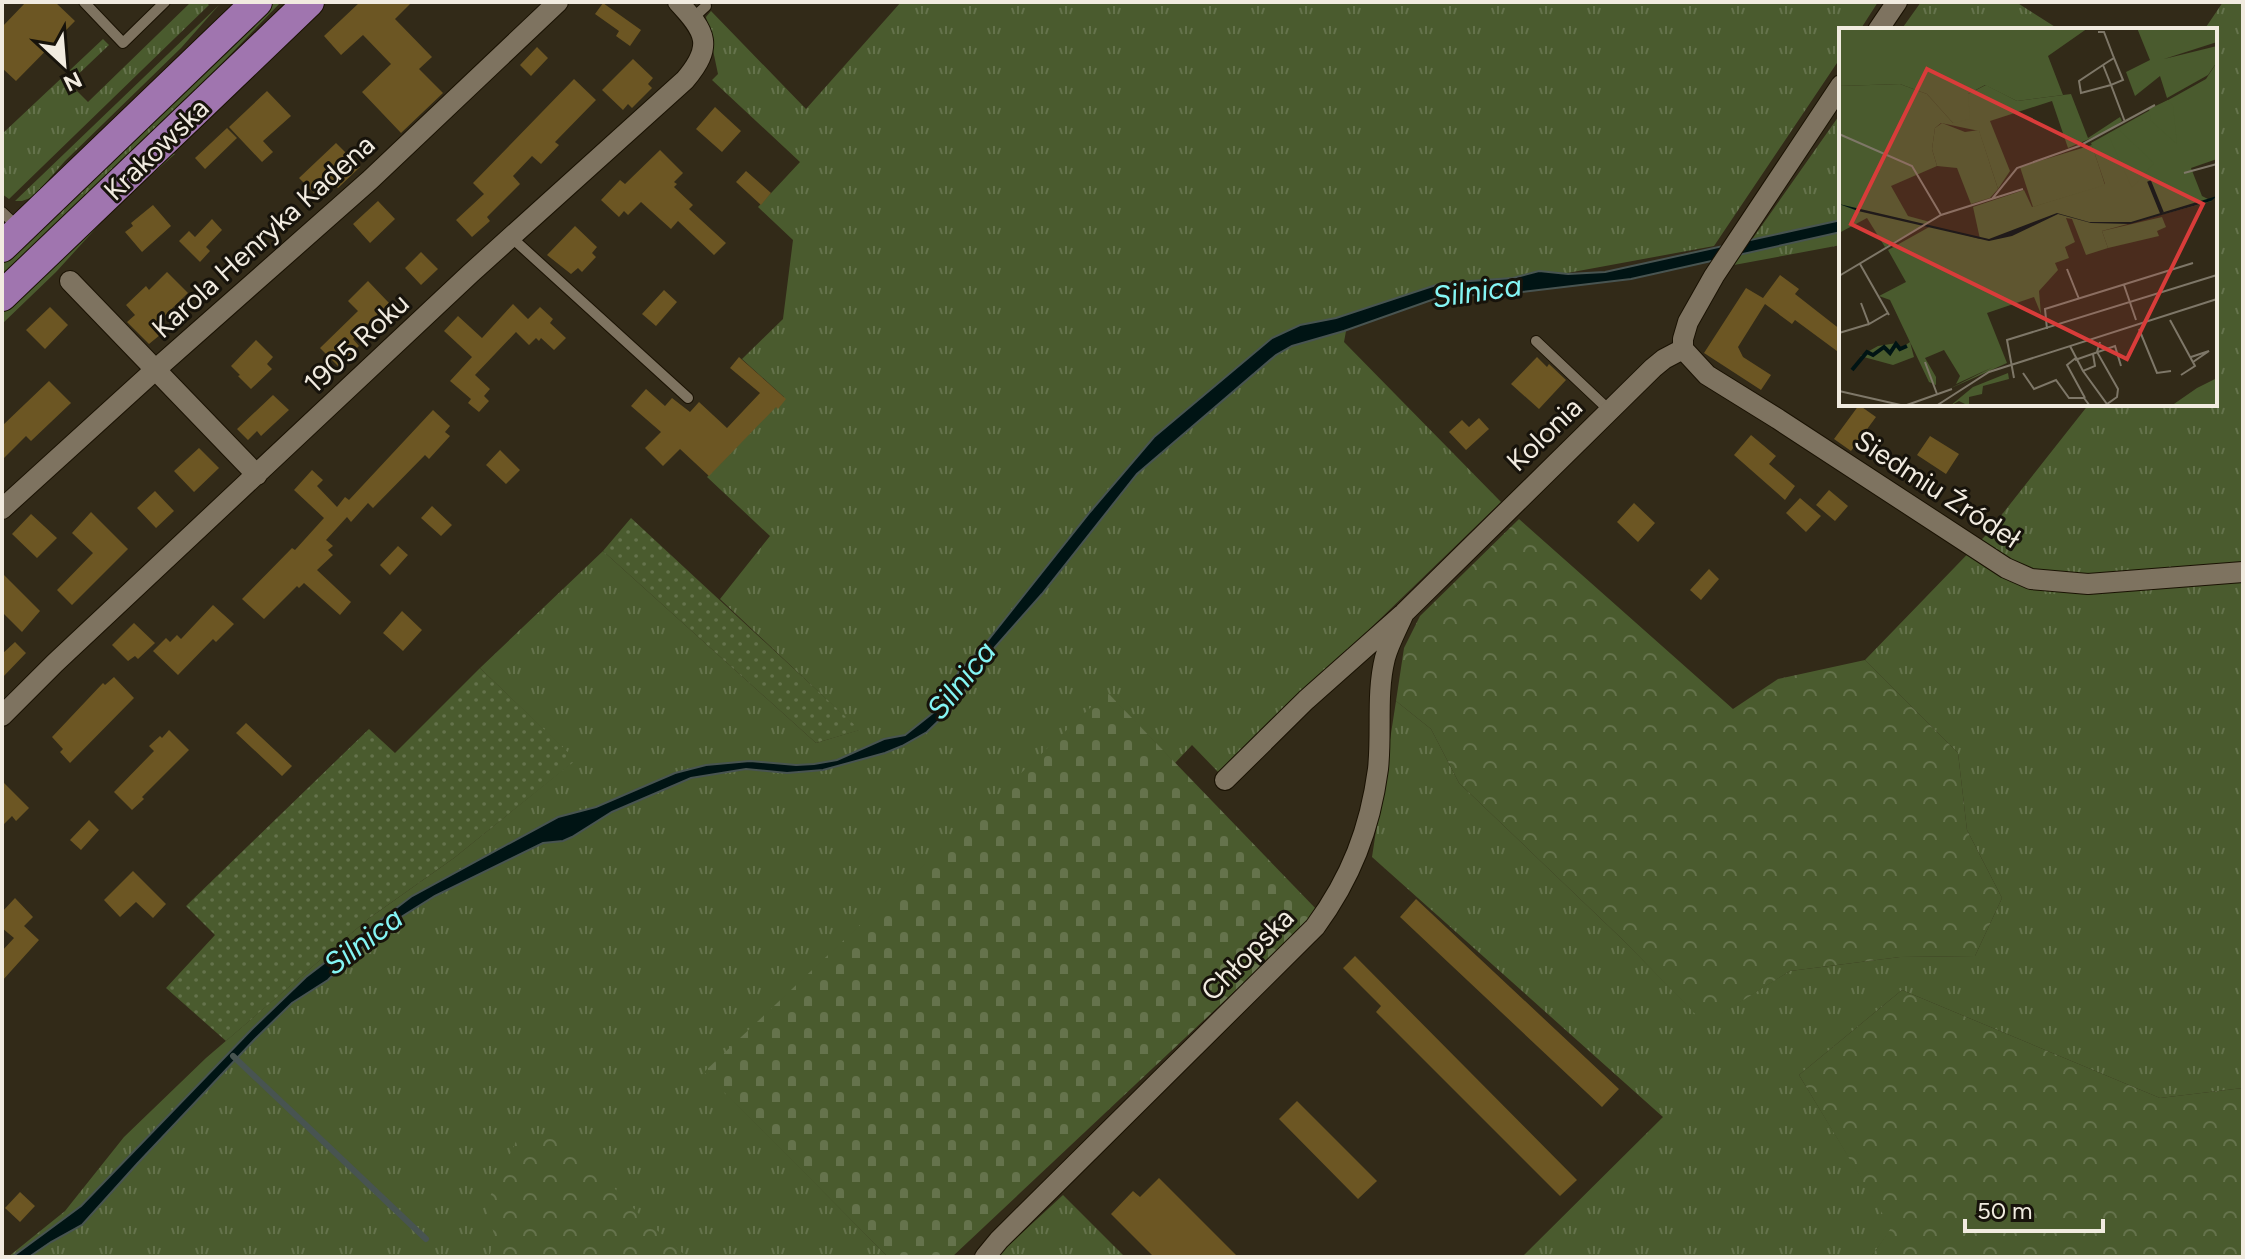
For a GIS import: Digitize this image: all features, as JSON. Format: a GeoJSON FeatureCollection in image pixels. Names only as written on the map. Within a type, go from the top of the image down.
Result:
{"type":"FeatureCollection","features":[{"type":"Feature","properties":{"kind":"main road","name":"Krakowska"},"geometry":{"type":"LineString","coordinates":[[2,296],[309,2]]}},
{"type":"Feature","properties":{"kind":"main road","name":"Krakowska"},"geometry":{"type":"LineString","coordinates":[[8,229],[243,9]]}},
{"type":"Feature","properties":{"kind":"street","name":"Karola Henryka Kadena"},"geometry":{"type":"LineString","coordinates":[[2,509],[370,180],[558,2]]}},
{"type":"Feature","properties":{"kind":"street","name":"1905 Roku"},"geometry":{"type":"LineString","coordinates":[[2,716],[511,237],[685,80],[699,63],[704,50],[697,22],[700,12],[678,2]]}},
{"type":"Feature","properties":{"kind":"street"},"geometry":{"type":"LineString","coordinates":[[1879,28],[1897,2]]}},
{"type":"Feature","properties":{"kind":"street"},"geometry":{"type":"LineString","coordinates":[[1683,349],[1688,322],[1714,276],[1839,88]]}},
{"type":"Feature","properties":{"kind":"street"},"geometry":{"type":"LineString","coordinates":[[70,281],[257,475]]}},
{"type":"Feature","properties":{"kind":"street","name":"Kolonia"},"geometry":{"type":"LineString","coordinates":[[1225,780],[1306,700],[1404,613],[1653,368],[1683,349]]}},
{"type":"Feature","properties":{"kind":"street","name":"Siedmiu Źródeł"},"geometry":{"type":"LineString","coordinates":[[1683,349],[1707,375],[2006,568],[2031,579],[2088,584],[2243,572]]}},
{"type":"Feature","properties":{"kind":"street","name":"Chłopska"},"geometry":{"type":"LineString","coordinates":[[985,1257],[1315,927],[1334,901],[1357,855],[1371,811],[1378,767],[1385,657],[1404,613]]}},
{"type":"Feature","properties":{"kind":"lane"},"geometry":{"type":"LineString","coordinates":[[84,2],[123,43],[165,2]]}},
{"type":"Feature","properties":{"kind":"lane"},"geometry":{"type":"LineString","coordinates":[[511,237],[688,398]]}},
{"type":"Feature","properties":{"kind":"lane"},"geometry":{"type":"LineString","coordinates":[[1536,341],[1609,410]]}},
{"type":"Feature","properties":{"kind":"green space"},"geometry":{"type":"Polygon","coordinates":[[[191,2],[206,2],[209,5],[9,199],[2,194],[2,134],[103,39],[109,45],[69,83],[88,102],[191,2]]]}},
{"type":"Feature","properties":{"kind":"green space"},"geometry":{"type":"Polygon","coordinates":[[[274,2],[281,2],[2,280],[2,262],[274,2]]]}},
{"type":"Feature","properties":{"kind":"green space"},"geometry":{"type":"Polygon","coordinates":[[[901,2],[1878,2],[1861,28],[1839,28],[1839,60],[1714,246],[1518,282],[1442,284],[1348,320],[1344,342],[1501,502],[1220,774],[1192,745],[1175,763],[1107,693],[705,1072],[888,1257],[8,1257],[65,1211],[124,1137],[206,1058],[368,919],[454,858],[575,760],[480,668],[603,551],[816,743],[859,730],[720,599],[770,536],[707,477],[784,397],[742,359],[783,319],[793,240],[758,207],[800,162],[712,80],[718,74],[706,17],[711,11],[806,109],[901,2]]]}},
{"type":"Feature","properties":{"kind":"green space"},"geometry":{"type":"Polygon","coordinates":[[[1921,2],[2016,2],[2057,28],[1902,28],[1921,2]]]}},
{"type":"Feature","properties":{"kind":"green space"},"geometry":{"type":"Polygon","coordinates":[[[2223,2],[2243,2],[2243,1088],[2160,1098],[1902,990],[1799,1075],[1892,1228],[1871,1257],[1522,1257],[1663,1117],[1372,857],[1396,701],[1431,729],[1459,783],[1705,1023],[1790,971],[1900,957],[1975,956],[2002,898],[1967,830],[1958,753],[1865,660],[1985,536],[2087,406],[2217,406],[2217,28],[2205,28],[2223,2]]]}},
{"type":"Feature","properties":{"kind":"green space"},"geometry":{"type":"Polygon","coordinates":[[[219,5],[181,48],[65,161],[33,197],[15,201],[219,5]]]}},
{"type":"Feature","properties":{"kind":"green space"},"geometry":{"type":"Polygon","coordinates":[[[1839,116],[1839,245],[1734,265],[1839,116]]]}},
{"type":"Feature","properties":{"kind":"green space"},"geometry":{"type":"Polygon","coordinates":[[[168,152],[175,154],[102,218],[56,272],[2,324],[2,311],[168,152]]]}},
{"type":"Feature","properties":{"kind":"green space"},"geometry":{"type":"Polygon","coordinates":[[[631,518],[860,730],[816,743],[603,551],[631,518]]]}},
{"type":"Feature","properties":{"kind":"green space"},"geometry":{"type":"Polygon","coordinates":[[[1519,519],[1733,709],[1778,679],[1865,660],[1958,753],[1967,830],[2002,898],[1975,956],[1900,957],[1790,971],[1705,1024],[1622,939],[1459,783],[1431,729],[1396,701],[1404,648],[1420,616],[1519,519]]]}},
{"type":"Feature","properties":{"kind":"green space"},"geometry":{"type":"Polygon","coordinates":[[[480,668],[576,760],[454,858],[368,919],[226,1041],[166,988],[215,935],[186,906],[369,729],[395,753],[480,668]]]}},
{"type":"Feature","properties":{"kind":"green space"},"geometry":{"type":"Polygon","coordinates":[[[1107,692],[1319,912],[952,1257],[888,1257],[704,1072],[1107,692]]]}},
{"type":"Feature","properties":{"kind":"green space"},"geometry":{"type":"Polygon","coordinates":[[[1902,990],[2160,1098],[2243,1088],[2243,1257],[1871,1257],[1891,1228],[1799,1075],[1902,990]]]}},
{"type":"Feature","properties":{"kind":"green space"},"geometry":{"type":"Polygon","coordinates":[[[519,1135],[567,1139],[639,1214],[687,1257],[489,1257],[495,1238],[486,1205],[519,1135]]]}},
{"type":"Feature","properties":{"kind":"green space"},"geometry":{"type":"Polygon","coordinates":[[[1063,1195],[1125,1257],[996,1257],[1063,1195]]]}},
{"type":"Feature","properties":{"kind":"water","name":"Silnica"},"geometry":{"type":"Polygon","coordinates":[[[1839,220],[1839,232],[1631,279],[1514,293],[1440,297],[1292,346],[1276,355],[1137,474],[1042,594],[995,647],[952,708],[927,732],[885,753],[823,770],[787,773],[746,769],[691,778],[612,812],[572,837],[543,843],[435,896],[398,919],[354,954],[328,980],[292,1003],[82,1225],[29,1257],[12,1257],[81,1206],[306,977],[412,896],[558,817],[596,807],[675,773],[706,765],[750,761],[814,764],[837,760],[884,739],[905,735],[945,699],[959,671],[981,649],[1154,437],[1272,338],[1300,325],[1336,318],[1442,283],[1513,278],[1539,271],[1568,274],[1605,272],[1839,220]]]}},
{"type":"Feature","properties":{"kind":"building"},"geometry":{"type":"Polygon","coordinates":[[[26,2],[55,2],[75,21],[16,81],[2,68],[2,27],[26,2]]]}},
{"type":"Feature","properties":{"kind":"building"},"geometry":{"type":"Polygon","coordinates":[[[360,2],[412,2],[395,19],[432,57],[419,69],[443,93],[401,133],[362,92],[391,64],[363,35],[341,55],[324,36],[360,2]]]}},
{"type":"Feature","properties":{"kind":"building"},"geometry":{"type":"Polygon","coordinates":[[[603,3],[641,30],[630,46],[616,36],[619,31],[595,14],[603,3]]]}},
{"type":"Feature","properties":{"kind":"building"},"geometry":{"type":"Polygon","coordinates":[[[537,47],[548,58],[531,76],[520,65],[537,47]]]}},
{"type":"Feature","properties":{"kind":"building"},"geometry":{"type":"Polygon","coordinates":[[[633,59],[653,78],[648,84],[652,88],[632,108],[628,104],[623,110],[602,90],[633,59]]]}},
{"type":"Feature","properties":{"kind":"building"},"geometry":{"type":"Polygon","coordinates":[[[574,79],[596,100],[555,142],[559,145],[541,164],[532,156],[513,176],[520,184],[487,217],[490,221],[472,237],[456,220],[484,194],[473,183],[574,79]]]}},
{"type":"Feature","properties":{"kind":"building"},"geometry":{"type":"Polygon","coordinates":[[[267,91],[291,116],[263,141],[273,152],[262,162],[229,127],[267,91]]]}},
{"type":"Feature","properties":{"kind":"building"},"geometry":{"type":"Polygon","coordinates":[[[715,107],[741,131],[722,152],[696,129],[715,107]]]}},
{"type":"Feature","properties":{"kind":"building"},"geometry":{"type":"Polygon","coordinates":[[[227,128],[237,138],[205,169],[195,158],[227,128]]]}},
{"type":"Feature","properties":{"kind":"building"},"geometry":{"type":"Polygon","coordinates":[[[336,143],[360,167],[338,188],[328,178],[314,193],[299,178],[336,143]]]}},
{"type":"Feature","properties":{"kind":"building"},"geometry":{"type":"Polygon","coordinates":[[[660,150],[683,173],[674,182],[677,184],[674,187],[693,205],[689,209],[726,243],[714,255],[678,221],[671,229],[641,202],[628,215],[624,211],[619,217],[601,200],[620,180],[625,184],[660,150]]]}},
{"type":"Feature","properties":{"kind":"building"},"geometry":{"type":"Polygon","coordinates":[[[746,171],[771,193],[761,205],[736,182],[746,171]]]}},
{"type":"Feature","properties":{"kind":"building"},"geometry":{"type":"Polygon","coordinates":[[[378,201],[395,219],[370,243],[353,224],[378,201]]]}},
{"type":"Feature","properties":{"kind":"building"},"geometry":{"type":"Polygon","coordinates":[[[153,205],[171,226],[142,252],[125,232],[153,205]]]}},
{"type":"Feature","properties":{"kind":"building"},"geometry":{"type":"Polygon","coordinates":[[[212,219],[222,230],[206,247],[210,251],[200,262],[179,241],[189,231],[195,237],[212,219]]]}},
{"type":"Feature","properties":{"kind":"building"},"geometry":{"type":"Polygon","coordinates":[[[575,226],[597,247],[592,253],[596,257],[582,272],[578,268],[571,274],[547,255],[575,226]]]}},
{"type":"Feature","properties":{"kind":"building"},"geometry":{"type":"Polygon","coordinates":[[[421,252],[438,269],[421,285],[405,268],[421,252]]]}},
{"type":"Feature","properties":{"kind":"building"},"geometry":{"type":"Polygon","coordinates":[[[167,272],[188,293],[152,328],[160,335],[149,344],[127,322],[135,315],[126,305],[146,286],[149,290],[167,272]]]}},
{"type":"Feature","properties":{"kind":"building"},"geometry":{"type":"Polygon","coordinates":[[[1780,275],[1799,289],[1795,294],[1839,328],[1839,353],[1795,320],[1792,324],[1765,304],[1738,347],[1743,357],[1771,375],[1761,390],[1704,353],[1746,288],[1763,298],[1780,275]]]}},
{"type":"Feature","properties":{"kind":"building"},"geometry":{"type":"Polygon","coordinates":[[[368,281],[389,303],[353,339],[359,346],[338,366],[320,348],[358,311],[348,301],[368,281]]]}},
{"type":"Feature","properties":{"kind":"building"},"geometry":{"type":"Polygon","coordinates":[[[664,290],[677,302],[656,326],[642,314],[664,290]]]}},
{"type":"Feature","properties":{"kind":"building"},"geometry":{"type":"Polygon","coordinates":[[[513,304],[528,319],[540,307],[553,319],[550,323],[566,338],[554,350],[541,338],[539,341],[536,338],[529,345],[516,332],[475,375],[490,389],[484,396],[489,401],[479,412],[468,403],[471,399],[450,381],[472,357],[444,331],[458,316],[482,338],[513,304]]]}},
{"type":"Feature","properties":{"kind":"building"},"geometry":{"type":"Polygon","coordinates":[[[50,307],[68,325],[45,349],[26,330],[50,307]]]}},
{"type":"Feature","properties":{"kind":"building"},"geometry":{"type":"Polygon","coordinates":[[[256,340],[273,357],[267,364],[272,369],[251,389],[231,366],[256,340]]]}},
{"type":"Feature","properties":{"kind":"building"},"geometry":{"type":"Polygon","coordinates":[[[739,357],[786,399],[709,476],[680,449],[663,466],[645,448],[661,432],[631,406],[646,389],[665,406],[672,398],[690,412],[699,402],[727,428],[760,393],[730,368],[739,357]]]}},
{"type":"Feature","properties":{"kind":"building"},"geometry":{"type":"Polygon","coordinates":[[[1537,357],[1566,380],[1539,409],[1511,384],[1537,357]]]}},
{"type":"Feature","properties":{"kind":"building"},"geometry":{"type":"Polygon","coordinates":[[[49,381],[71,403],[31,441],[26,436],[2,460],[2,426],[49,381]]]}},
{"type":"Feature","properties":{"kind":"building"},"geometry":{"type":"Polygon","coordinates":[[[273,395],[289,410],[261,436],[257,431],[248,440],[237,429],[273,395]]]}},
{"type":"Feature","properties":{"kind":"building"},"geometry":{"type":"Polygon","coordinates":[[[1858,406],[1876,417],[1851,451],[1834,439],[1858,406]]]}},
{"type":"Feature","properties":{"kind":"building"},"geometry":{"type":"Polygon","coordinates":[[[433,410],[450,426],[445,432],[450,436],[429,459],[425,455],[373,508],[368,503],[351,522],[347,517],[326,540],[333,546],[328,550],[333,555],[317,570],[351,602],[340,615],[304,583],[299,588],[297,586],[264,619],[242,599],[324,518],[294,490],[312,470],[323,480],[317,486],[337,507],[345,497],[349,500],[433,410]]]}},
{"type":"Feature","properties":{"kind":"building"},"geometry":{"type":"Polygon","coordinates":[[[1479,418],[1489,429],[1466,450],[1449,432],[1462,420],[1469,427],[1479,418]]]}},
{"type":"Feature","properties":{"kind":"building"},"geometry":{"type":"Polygon","coordinates":[[[1751,435],[1776,456],[1769,464],[1795,486],[1785,500],[1734,455],[1751,435]]]}},
{"type":"Feature","properties":{"kind":"building"},"geometry":{"type":"Polygon","coordinates":[[[1930,436],[1959,454],[1946,474],[1917,455],[1930,436]]]}},
{"type":"Feature","properties":{"kind":"building"},"geometry":{"type":"Polygon","coordinates":[[[199,448],[219,468],[194,492],[174,471],[199,448]]]}},
{"type":"Feature","properties":{"kind":"building"},"geometry":{"type":"Polygon","coordinates":[[[500,450],[520,470],[506,484],[486,465],[500,450]]]}},
{"type":"Feature","properties":{"kind":"building"},"geometry":{"type":"Polygon","coordinates":[[[1829,490],[1848,506],[1835,521],[1816,505],[1829,490]]]}},
{"type":"Feature","properties":{"kind":"building"},"geometry":{"type":"Polygon","coordinates":[[[155,491],[174,511],[156,528],[137,508],[155,491]]]}},
{"type":"Feature","properties":{"kind":"building"},"geometry":{"type":"Polygon","coordinates":[[[1800,498],[1821,516],[1806,532],[1786,513],[1800,498]]]}},
{"type":"Feature","properties":{"kind":"building"},"geometry":{"type":"Polygon","coordinates":[[[1634,503],[1655,523],[1638,542],[1617,522],[1634,503]]]}},
{"type":"Feature","properties":{"kind":"building"},"geometry":{"type":"Polygon","coordinates":[[[432,506],[452,525],[441,536],[421,518],[432,506]]]}},
{"type":"Feature","properties":{"kind":"building"},"geometry":{"type":"Polygon","coordinates":[[[91,512],[128,549],[72,605],[57,590],[93,553],[72,533],[91,512]]]}},
{"type":"Feature","properties":{"kind":"building"},"geometry":{"type":"Polygon","coordinates":[[[31,514],[57,538],[37,558],[12,534],[31,514]]]}},
{"type":"Feature","properties":{"kind":"building"},"geometry":{"type":"Polygon","coordinates":[[[398,546],[408,555],[390,575],[380,565],[398,546]]]}},
{"type":"Feature","properties":{"kind":"building"},"geometry":{"type":"Polygon","coordinates":[[[1709,569],[1719,579],[1701,600],[1690,590],[1709,569]]]}},
{"type":"Feature","properties":{"kind":"building"},"geometry":{"type":"Polygon","coordinates":[[[2,573],[40,611],[22,632],[2,612],[2,573]]]}},
{"type":"Feature","properties":{"kind":"building"},"geometry":{"type":"Polygon","coordinates":[[[213,605],[234,624],[216,642],[213,639],[178,675],[153,651],[166,638],[170,642],[177,635],[181,639],[213,605]]]}},
{"type":"Feature","properties":{"kind":"building"},"geometry":{"type":"Polygon","coordinates":[[[402,611],[422,630],[403,651],[383,633],[402,611]]]}},
{"type":"Feature","properties":{"kind":"building"},"geometry":{"type":"Polygon","coordinates":[[[134,623],[155,643],[138,659],[135,656],[128,661],[112,645],[134,623]]]}},
{"type":"Feature","properties":{"kind":"building"},"geometry":{"type":"Polygon","coordinates":[[[15,642],[26,653],[2,678],[2,654],[15,642]]]}},
{"type":"Feature","properties":{"kind":"building"},"geometry":{"type":"Polygon","coordinates":[[[114,677],[134,698],[70,763],[52,737],[103,683],[105,685],[114,677]]]}},
{"type":"Feature","properties":{"kind":"building"},"geometry":{"type":"Polygon","coordinates":[[[246,723],[292,766],[282,776],[236,733],[246,723]]]}},
{"type":"Feature","properties":{"kind":"building"},"geometry":{"type":"Polygon","coordinates":[[[169,730],[189,750],[132,810],[114,792],[154,751],[149,746],[169,730]]]}},
{"type":"Feature","properties":{"kind":"building"},"geometry":{"type":"Polygon","coordinates":[[[2,781],[29,808],[16,821],[12,816],[2,826],[2,781]]]}},
{"type":"Feature","properties":{"kind":"building"},"geometry":{"type":"Polygon","coordinates":[[[89,820],[99,830],[81,850],[70,840],[89,820]]]}},
{"type":"Feature","properties":{"kind":"building"},"geometry":{"type":"Polygon","coordinates":[[[133,871],[166,904],[153,918],[136,902],[120,917],[104,900],[133,871]]]}},
{"type":"Feature","properties":{"kind":"building"},"geometry":{"type":"Polygon","coordinates":[[[15,898],[33,917],[24,926],[39,940],[2,981],[2,951],[14,938],[2,928],[2,912],[15,898]]]}},
{"type":"Feature","properties":{"kind":"building"},"geometry":{"type":"Polygon","coordinates":[[[1416,899],[1619,1089],[1602,1107],[1400,917],[1416,899]]]}},
{"type":"Feature","properties":{"kind":"building"},"geometry":{"type":"Polygon","coordinates":[[[1355,956],[1577,1180],[1560,1196],[1376,1012],[1381,1006],[1343,968],[1355,956]]]}},
{"type":"Feature","properties":{"kind":"building"},"geometry":{"type":"Polygon","coordinates":[[[1297,1101],[1377,1181],[1358,1199],[1279,1119],[1297,1101]]]}},
{"type":"Feature","properties":{"kind":"building"},"geometry":{"type":"Polygon","coordinates":[[[1159,1178],[1238,1257],[1154,1257],[1111,1214],[1133,1191],[1140,1197],[1159,1178]]]}},
{"type":"Feature","properties":{"kind":"building"},"geometry":{"type":"Polygon","coordinates":[[[20,1192],[35,1206],[20,1222],[5,1208],[20,1192]]]}},
{"type":"Feature","properties":{"kind":"waterway"},"geometry":{"type":"LineString","coordinates":[[233,1056],[426,1239]]}}]}
